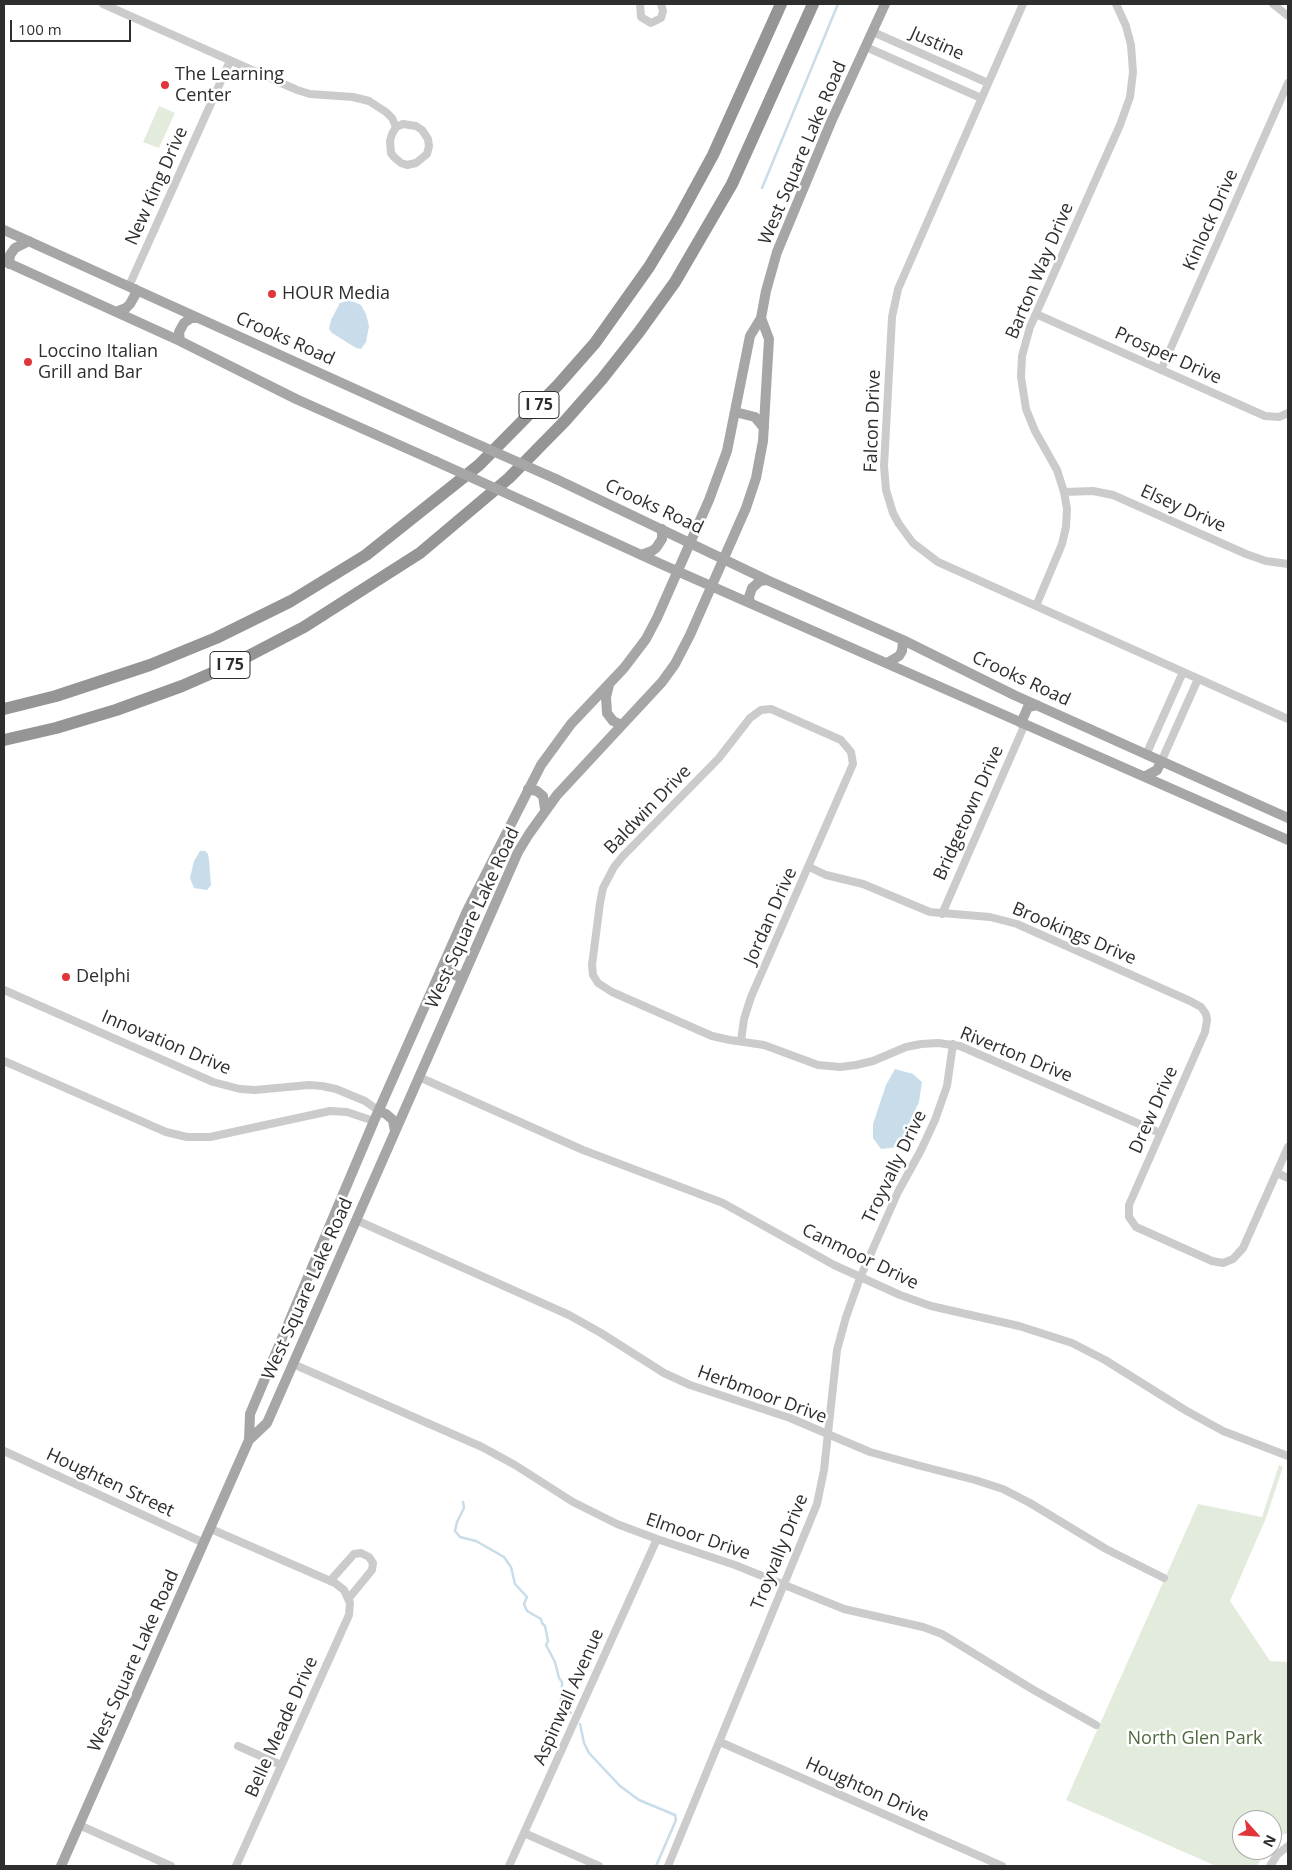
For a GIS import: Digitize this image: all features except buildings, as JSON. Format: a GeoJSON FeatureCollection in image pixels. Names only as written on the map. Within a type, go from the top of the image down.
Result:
{"type":"FeatureCollection","features":[{"type":"Feature","properties":{"kind":"highway","name":"I 75"},"geometry":{"type":"LineString","coordinates":[[4,709],[56,696],[150,665],[216,638],[291,601],[366,555],[479,465],[558,385],[595,343],[649,267],[713,155],[781,4]]}},
{"type":"Feature","properties":{"kind":"highway","name":"I 75"},"geometry":{"type":"LineString","coordinates":[[4,740],[56,728],[182,686],[235,663],[287,636],[370,586],[420,553],[509,478],[565,421],[602,379],[640,332],[675,282],[732,184],[813,4]]}},
{"type":"Feature","properties":{"kind":"main road","name":"West Square Lake Road"},"geometry":{"type":"LineString","coordinates":[[61,1866],[249,1440],[250,1414],[374,1121],[467,911],[541,764],[563,734],[631,660],[646,639],[678,571],[721,469],[735,412],[750,336],[761,318],[767,286],[780,241],[831,122],[885,4]]}},
{"type":"Feature","properties":{"kind":"main road","name":"Crooks Road"},"geometry":{"type":"LineString","coordinates":[[4,230],[556,480],[767,580],[903,640],[1037,705],[1288,818]]}},
{"type":"Feature","properties":{"kind":"main road"},"geometry":{"type":"LineString","coordinates":[[29,241],[15,248],[6,263],[180,341],[296,399],[641,555],[1288,840]]}},
{"type":"Feature","properties":{"kind":"main road"},"geometry":{"type":"LineString","coordinates":[[116,312],[130,304],[133,299],[132,288]]}},
{"type":"Feature","properties":{"kind":"main road"},"geometry":{"type":"LineString","coordinates":[[180,341],[179,332],[184,323],[191,318],[198,318]]}},
{"type":"Feature","properties":{"kind":"main road","name":"West Square Lake Road"},"geometry":{"type":"LineString","coordinates":[[249,1440],[267,1423],[512,863],[545,809],[578,771],[649,697],[675,664],[690,635],[752,494],[764,428],[769,339],[761,318]]}},
{"type":"Feature","properties":{"kind":"main road"},"geometry":{"type":"LineString","coordinates":[[735,412],[755,417],[764,428]]}},
{"type":"Feature","properties":{"kind":"main road"},"geometry":{"type":"LineString","coordinates":[[641,555],[652,552],[656,548],[662,539],[662,529]]}},
{"type":"Feature","properties":{"kind":"main road"},"geometry":{"type":"LineString","coordinates":[[750,602],[752,588],[760,581],[767,580]]}},
{"type":"Feature","properties":{"kind":"main road"},"geometry":{"type":"LineString","coordinates":[[887,664],[899,656],[902,651],[903,640]]}},
{"type":"Feature","properties":{"kind":"main road"},"geometry":{"type":"LineString","coordinates":[[609,684],[606,697],[607,713],[613,720],[622,725]]}},
{"type":"Feature","properties":{"kind":"main road"},"geometry":{"type":"LineString","coordinates":[[1023,723],[1025,710],[1028,707],[1037,705]]}},
{"type":"Feature","properties":{"kind":"main road"},"geometry":{"type":"LineString","coordinates":[[1146,776],[1157,770],[1161,762]]}},
{"type":"Feature","properties":{"kind":"main road"},"geometry":{"type":"LineString","coordinates":[[528,789],[537,791],[543,796],[545,809]]}},
{"type":"Feature","properties":{"kind":"main road"},"geometry":{"type":"LineString","coordinates":[[445,960],[449,971],[457,976],[464,975]]}},
{"type":"Feature","properties":{"kind":"main road"},"geometry":{"type":"LineString","coordinates":[[379,1111],[393,1120],[396,1131]]}},
{"type":"Feature","properties":{"kind":"main road"},"geometry":{"type":"LineString","coordinates":[[263,1384],[268,1395],[278,1398]]}},
{"type":"Feature","properties":{"kind":"street"},"geometry":{"type":"LineString","coordinates":[[103,4],[303,92],[353,97],[369,101],[386,112],[392,118],[396,127],[390,141],[394,158],[407,165],[419,162],[428,151],[429,143],[426,134],[416,126],[409,124],[396,127]]}},
{"type":"Feature","properties":{"kind":"street"},"geometry":{"type":"LineString","coordinates":[[640,4],[641,17],[651,23],[661,18],[662,4]]}},
{"type":"Feature","properties":{"kind":"street","name":"Falcon Drive"},"geometry":{"type":"LineString","coordinates":[[1023,4],[902,277],[896,298],[892,317],[884,466],[886,490],[893,513],[899,524],[922,551],[946,566],[1288,719]]}},
{"type":"Feature","properties":{"kind":"street","name":"Barton Way Drive"},"geometry":{"type":"LineString","coordinates":[[1036,606],[1060,552],[1065,536],[1067,509],[1057,470],[1030,421],[1022,388],[1022,356],[1036,314],[1120,125],[1130,97],[1133,72],[1131,45],[1126,26],[1116,4]]}},
{"type":"Feature","properties":{"kind":"street"},"geometry":{"type":"LineString","coordinates":[[1273,4],[1288,16]]}},
{"type":"Feature","properties":{"kind":"street","name":"Justine"},"geometry":{"type":"LineString","coordinates":[[873,32],[988,83]]}},
{"type":"Feature","properties":{"kind":"street","name":"Justine"},"geometry":{"type":"LineString","coordinates":[[866,47],[981,98]]}},
{"type":"Feature","properties":{"kind":"street","name":"New King Drive"},"geometry":{"type":"LineString","coordinates":[[132,288],[230,61]]}},
{"type":"Feature","properties":{"kind":"street","name":"Kinlock Drive"},"geometry":{"type":"LineString","coordinates":[[1161,370],[1288,83]]}},
{"type":"Feature","properties":{"kind":"street","name":"Prosper Drive"},"geometry":{"type":"LineString","coordinates":[[1036,314],[1265,416],[1279,417],[1288,413]]}},
{"type":"Feature","properties":{"kind":"street","name":"Elsey Drive"},"geometry":{"type":"LineString","coordinates":[[1064,492],[1093,491],[1113,495],[1252,556],[1266,561],[1288,564]]}},
{"type":"Feature","properties":{"kind":"street"},"geometry":{"type":"LineString","coordinates":[[1146,755],[1183,672]]}},
{"type":"Feature","properties":{"kind":"street"},"geometry":{"type":"LineString","coordinates":[[1161,762],[1198,679]]}},
{"type":"Feature","properties":{"kind":"street","name":"Jordan Drive"},"geometry":{"type":"LineString","coordinates":[[741,1042],[744,1019],[751,997],[853,764],[853,755],[847,745],[838,737],[776,710],[761,710]]}},
{"type":"Feature","properties":{"kind":"street","name":"Baldwin Drive"},"geometry":{"type":"LineString","coordinates":[[741,1042],[704,1033],[606,989],[595,979],[592,965],[600,903],[604,888],[614,868],[623,856],[720,758],[750,718],[761,710]]}},
{"type":"Feature","properties":{"kind":"street","name":"Bridgetown Drive"},"geometry":{"type":"LineString","coordinates":[[942,914],[1023,723]]}},
{"type":"Feature","properties":{"kind":"street","name":"Brookings Drive"},"geometry":{"type":"LineString","coordinates":[[809,867],[826,875],[873,888],[922,910],[942,914],[990,917],[1017,924],[1197,1004],[1206,1014]]}},
{"type":"Feature","properties":{"kind":"street","name":"Innovation Drive"},"geometry":{"type":"LineString","coordinates":[[4,990],[213,1082],[240,1089],[255,1090],[310,1085],[322,1086],[342,1091],[365,1101],[379,1111]]}},
{"type":"Feature","properties":{"kind":"street","name":"Drew Drive"},"geometry":{"type":"LineString","coordinates":[[1206,1014],[1207,1026],[1205,1032],[1131,1200],[1128,1211],[1129,1218],[1136,1227],[1176,1245],[1218,1262],[1229,1261],[1244,1248],[1276,1173]]}},
{"type":"Feature","properties":{"kind":"street","name":"Riverton Drive"},"geometry":{"type":"LineString","coordinates":[[741,1042],[772,1047],[818,1065],[840,1067],[864,1064],[915,1045],[930,1043],[953,1044],[978,1052],[1160,1133]]}},
{"type":"Feature","properties":{"kind":"street","name":"Troyvally Drive"},"geometry":{"type":"LineString","coordinates":[[668,1866],[752,1665],[782,1585],[817,1504],[822,1487],[837,1350],[846,1317],[860,1278],[898,1192],[935,1120],[947,1086],[953,1044]]}},
{"type":"Feature","properties":{"kind":"street"},"geometry":{"type":"LineString","coordinates":[[4,1061],[166,1132],[187,1137],[210,1137],[330,1111],[347,1112],[374,1121]]}},
{"type":"Feature","properties":{"kind":"street","name":"Canmoor Drive"},"geometry":{"type":"LineString","coordinates":[[419,1078],[583,1150],[723,1203],[860,1278],[914,1300],[1019,1326],[1072,1343],[1105,1360],[1209,1423],[1250,1442],[1288,1456]]}},
{"type":"Feature","properties":{"kind":"street"},"geometry":{"type":"LineString","coordinates":[[1288,1147],[1276,1173],[1288,1178]]}},
{"type":"Feature","properties":{"kind":"street","name":"Herbmoor Drive"},"geometry":{"type":"LineString","coordinates":[[356,1220],[569,1315],[659,1370],[702,1390],[790,1418],[856,1447],[1003,1489],[1106,1548],[1164,1578]]}},
{"type":"Feature","properties":{"kind":"street","name":"Elmoor Drive"},"geometry":{"type":"LineString","coordinates":[[293,1364],[482,1446],[591,1511],[617,1524],[722,1560],[844,1609],[923,1627],[942,1634],[1032,1689],[1096,1725]]}},
{"type":"Feature","properties":{"kind":"street","name":"Houghten Street"},"geometry":{"type":"LineString","coordinates":[[4,1451],[204,1543]]}},
{"type":"Feature","properties":{"kind":"street"},"geometry":{"type":"LineString","coordinates":[[211,1528],[330,1581],[341,1587],[348,1598],[372,1570],[369,1556],[354,1554],[330,1581]]}},
{"type":"Feature","properties":{"kind":"street","name":"Aspinwall Avenue"},"geometry":{"type":"LineString","coordinates":[[510,1866],[657,1539]]}},
{"type":"Feature","properties":{"kind":"street","name":"Belle Meade Drive"},"geometry":{"type":"LineString","coordinates":[[236,1866],[349,1615],[348,1598]]}},
{"type":"Feature","properties":{"kind":"street","name":"Houghton Drive"},"geometry":{"type":"LineString","coordinates":[[720,1742],[1002,1866]]}},
{"type":"Feature","properties":{"kind":"street"},"geometry":{"type":"LineString","coordinates":[[238,1746],[281,1765]]}},
{"type":"Feature","properties":{"kind":"street"},"geometry":{"type":"LineString","coordinates":[[79,1825],[171,1866]]}},
{"type":"Feature","properties":{"kind":"street"},"geometry":{"type":"LineString","coordinates":[[524,1833],[599,1866]]}},
{"type":"Feature","properties":{"kind":"street"},"geometry":{"type":"LineString","coordinates":[[1270,1866],[1277,1855],[1288,1846]]}},
{"type":"Feature","properties":{"kind":"green space"},"geometry":{"type":"Polygon","coordinates":[[[159,106],[175,113],[159,148],[143,142],[159,106]]]}},
{"type":"Feature","properties":{"kind":"green space","name":"North Glen Park"},"geometry":{"type":"Polygon","coordinates":[[[1279,1465],[1283,1467],[1266,1518],[1230,1601],[1270,1661],[1288,1662],[1288,1833],[1282,1835],[1282,1810],[1232,1810],[1232,1860],[1260,1860],[1257,1866],[1216,1866],[1066,1800],[1198,1504],[1262,1517],[1279,1465]]]}},
{"type":"Feature","properties":{"kind":"water"},"geometry":{"type":"Polygon","coordinates":[[[350,300],[361,305],[369,326],[366,342],[361,349],[356,348],[332,333],[329,329],[331,320],[340,303],[350,300]]]}},
{"type":"Feature","properties":{"kind":"water"},"geometry":{"type":"Polygon","coordinates":[[[200,851],[205,851],[208,854],[211,885],[207,890],[194,888],[190,878],[194,861],[200,851]]]}},
{"type":"Feature","properties":{"kind":"water"},"geometry":{"type":"Polygon","coordinates":[[[895,1069],[913,1074],[922,1082],[919,1102],[898,1147],[881,1149],[873,1138],[873,1124],[886,1085],[895,1069]]]}},
{"type":"Feature","properties":{"kind":"waterway"},"geometry":{"type":"LineString","coordinates":[[762,188],[838,4]]}},
{"type":"Feature","properties":{"kind":"waterway"},"geometry":{"type":"LineString","coordinates":[[463,1502],[464,1508],[455,1531],[460,1537],[476,1541],[504,1557],[511,1567],[515,1584],[527,1597],[524,1604],[527,1611],[541,1619],[545,1626],[548,1641],[546,1645],[555,1662],[559,1678],[562,1682],[560,1706],[571,1713]]}},
{"type":"Feature","properties":{"kind":"waterway"},"geometry":{"type":"LineString","coordinates":[[580,1724],[584,1743],[589,1753],[620,1786],[639,1800],[675,1815],[676,1820],[656,1866]]}},
{"type":"Feature","properties":{"kind":"place","name":"The Learning Center"},"geometry":{"type":"Point","coordinates":[165,85]}},
{"type":"Feature","properties":{"kind":"place","name":"HOUR Media"},"geometry":{"type":"Point","coordinates":[272,294]}},
{"type":"Feature","properties":{"kind":"place","name":"Loccino Italian Grill and Bar"},"geometry":{"type":"Point","coordinates":[28,362]}},
{"type":"Feature","properties":{"kind":"place","name":"Delphi"},"geometry":{"type":"Point","coordinates":[66,977]}}]}
